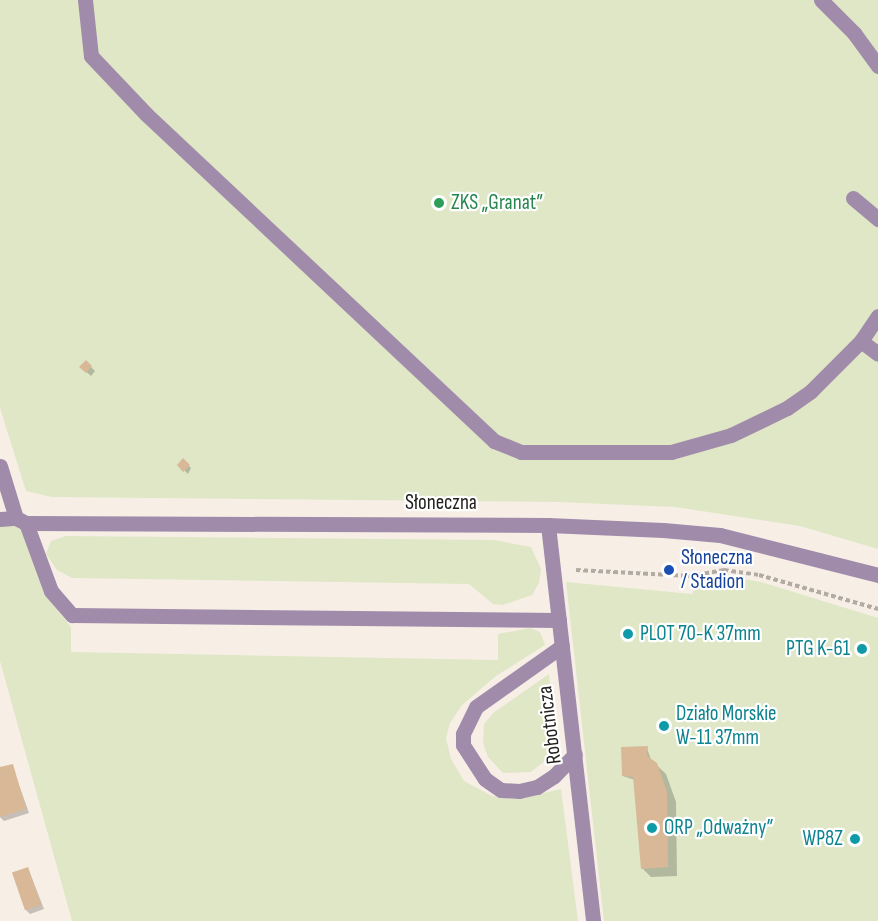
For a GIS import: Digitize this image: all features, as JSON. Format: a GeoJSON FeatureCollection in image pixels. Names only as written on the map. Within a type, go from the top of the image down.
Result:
{"type":"FeatureCollection","features":[{"type":"Feature","properties":{"kind":"street"},"geometry":{"type":"LineString","coordinates":[[85,0],[91,56],[155,122],[494,441],[521,452],[616,455],[672,452],[703,445],[787,408],[811,391],[861,341],[878,316]]}},
{"type":"Feature","properties":{"kind":"street"},"geometry":{"type":"LineString","coordinates":[[821,0],[878,57]]}},
{"type":"Feature","properties":{"kind":"street"},"geometry":{"type":"LineString","coordinates":[[854,33],[878,66]]}},
{"type":"Feature","properties":{"kind":"street"},"geometry":{"type":"LineString","coordinates":[[853,198],[878,219]]}},
{"type":"Feature","properties":{"kind":"street"},"geometry":{"type":"LineString","coordinates":[[861,341],[878,354]]}},
{"type":"Feature","properties":{"kind":"street"},"geometry":{"type":"LineString","coordinates":[[0,466],[48,584],[57,602],[72,615],[559,620]]}},
{"type":"Feature","properties":{"kind":"street","name":"Słoneczna"},"geometry":{"type":"LineString","coordinates":[[0,519],[548,525],[720,535],[878,575]]}},
{"type":"Feature","properties":{"kind":"street","name":"Robotnicza"},"geometry":{"type":"LineString","coordinates":[[548,525],[592,921]]}},
{"type":"Feature","properties":{"kind":"street"},"geometry":{"type":"LineString","coordinates":[[562,646],[476,707],[463,734],[463,745],[485,779],[501,790],[519,791],[537,787],[554,776],[575,754]]}},
{"type":"Feature","properties":{"kind":"path"},"geometry":{"type":"LineString","coordinates":[[553,569],[690,576],[724,570],[759,575],[878,609]]}},
{"type":"Feature","properties":{"kind":"green space","name":"ZKS „Granat”"},"geometry":{"type":"Polygon","coordinates":[[[0,0],[878,0],[878,549],[800,526],[675,507],[559,502],[52,497],[26,491],[0,408],[0,0]]]}},
{"type":"Feature","properties":{"kind":"green space"},"geometry":{"type":"Polygon","coordinates":[[[0,523],[26,523],[48,598],[71,627],[71,652],[498,660],[498,634],[530,628],[540,632],[545,645],[496,676],[462,705],[450,723],[446,738],[451,759],[464,781],[492,796],[517,799],[561,789],[578,921],[72,921],[0,661],[0,523]]]}},
{"type":"Feature","properties":{"kind":"green space"},"geometry":{"type":"Polygon","coordinates":[[[66,536],[494,540],[531,547],[541,569],[539,583],[532,595],[503,605],[493,604],[469,584],[72,578],[57,570],[46,554],[51,541],[66,536]]]}},
{"type":"Feature","properties":{"kind":"green space"},"geometry":{"type":"Polygon","coordinates":[[[727,576],[761,582],[878,618],[878,921],[604,921],[566,582],[692,594],[698,582],[727,576]]]}},
{"type":"Feature","properties":{"kind":"green space"},"geometry":{"type":"Polygon","coordinates":[[[549,674],[555,745],[551,756],[531,772],[503,773],[488,757],[483,743],[484,724],[493,713],[549,674]]]}},
{"type":"Feature","properties":{"kind":"building"},"geometry":{"type":"Polygon","coordinates":[[[86,360],[92,366],[86,373],[79,367],[86,360]]]}},
{"type":"Feature","properties":{"kind":"building"},"geometry":{"type":"Polygon","coordinates":[[[183,458],[190,465],[183,472],[177,465],[183,458]]]}},
{"type":"Feature","properties":{"kind":"building","name":"ORP „Odważny”"},"geometry":{"type":"Polygon","coordinates":[[[648,746],[647,756],[657,763],[667,792],[668,867],[641,869],[633,777],[622,776],[621,747],[648,746]]]}},
{"type":"Feature","properties":{"kind":"building"},"geometry":{"type":"Polygon","coordinates":[[[13,764],[26,809],[0,817],[0,767],[13,764]]]}},
{"type":"Feature","properties":{"kind":"building"},"geometry":{"type":"Polygon","coordinates":[[[28,867],[41,905],[25,910],[12,873],[28,867]]]}},
{"type":"Feature","properties":{"kind":"place","name":"ZKS „Granat”"},"geometry":{"type":"Point","coordinates":[439,203]}},
{"type":"Feature","properties":{"kind":"place","name":"Słoneczna / Stadion"},"geometry":{"type":"Point","coordinates":[669,570]}},
{"type":"Feature","properties":{"kind":"place","name":"PLOT 70-K 37mm"},"geometry":{"type":"Point","coordinates":[628,634]}},
{"type":"Feature","properties":{"kind":"place","name":"PTG K-61"},"geometry":{"type":"Point","coordinates":[862,649]}},
{"type":"Feature","properties":{"kind":"place","name":"Działo Morskie W-11 37mm"},"geometry":{"type":"Point","coordinates":[664,726]}},
{"type":"Feature","properties":{"kind":"place","name":"ORP „Odważny”"},"geometry":{"type":"Point","coordinates":[652,828]}},
{"type":"Feature","properties":{"kind":"place","name":"WP8Z"},"geometry":{"type":"Point","coordinates":[855,839]}}]}
